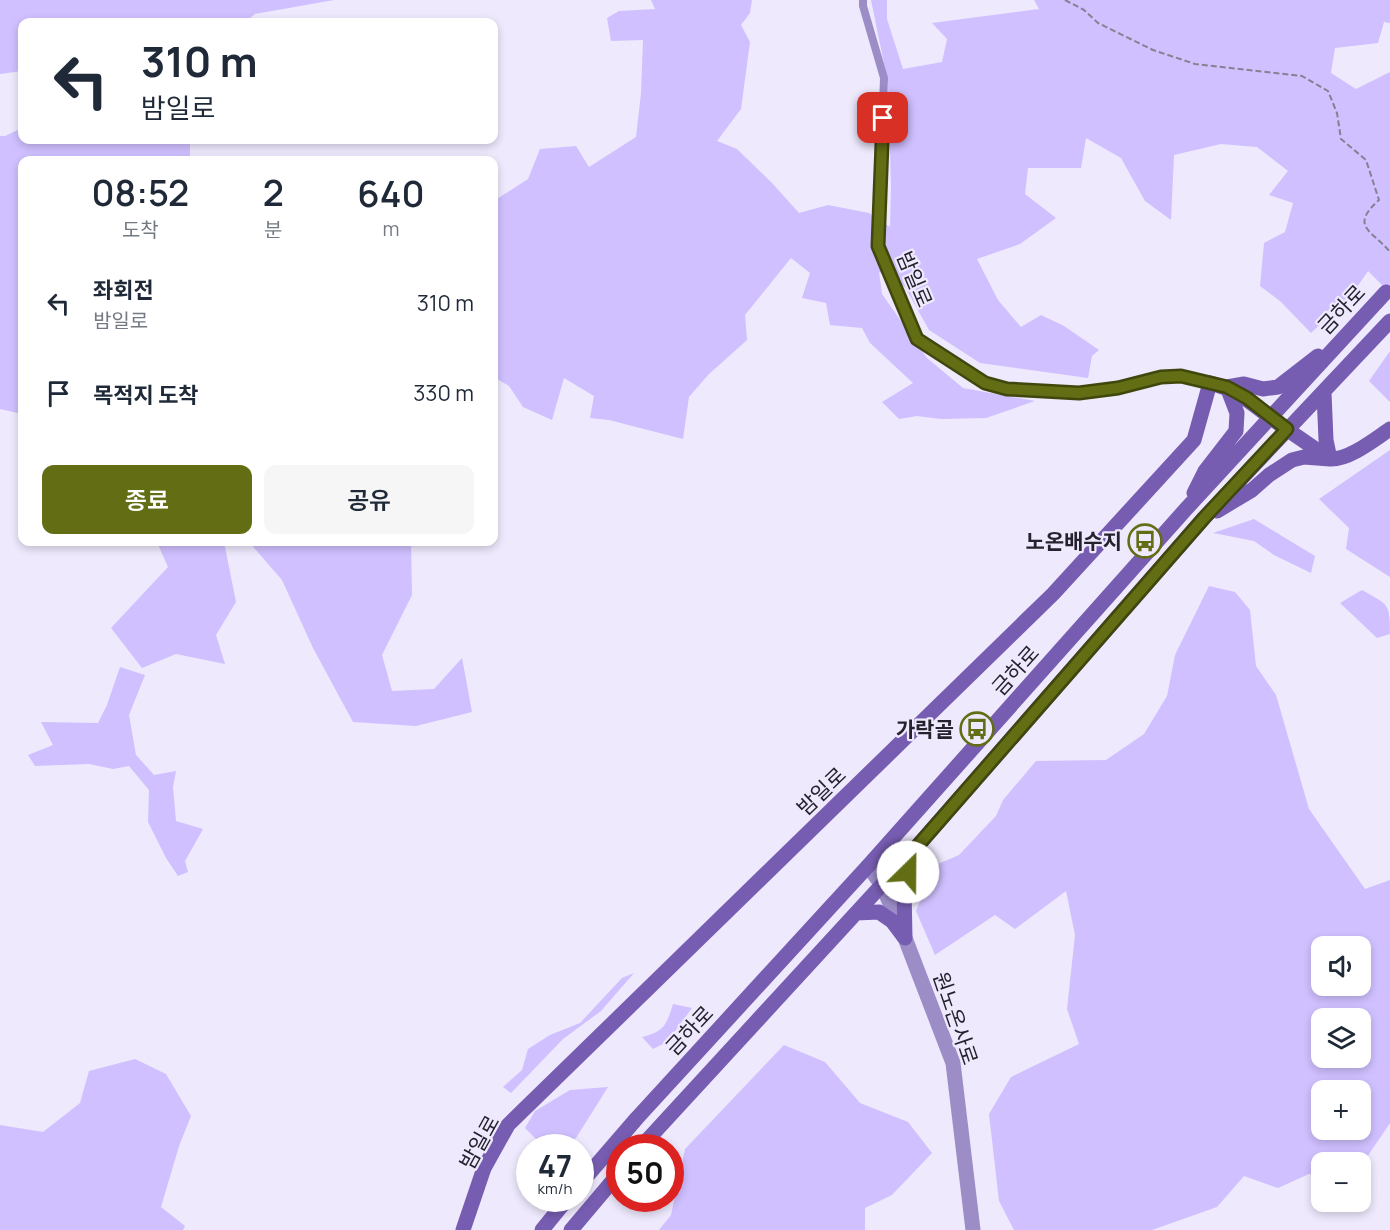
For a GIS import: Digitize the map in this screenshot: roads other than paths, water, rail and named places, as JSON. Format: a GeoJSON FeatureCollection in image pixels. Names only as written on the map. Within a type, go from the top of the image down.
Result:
{"type":"FeatureCollection","features":[{"type":"Feature","properties":{"kind":"main road","name":"금하로"},"geometry":{"type":"LineString","coordinates":[[594,1168],[868,866],[1186,509],[1386,292]]}},
{"type":"Feature","properties":{"kind":"main road","name":"금하로"},"geometry":{"type":"LineString","coordinates":[[653,1134],[914,850],[1204,518],[1390,321]]}},
{"type":"Feature","properties":{"kind":"main road"},"geometry":{"type":"LineString","coordinates":[[1186,509],[1205,471],[1236,431],[1237,413],[1227,387],[1244,384],[1263,389],[1278,387],[1345,336]]}},
{"type":"Feature","properties":{"kind":"main road","name":"밤일로"},"geometry":{"type":"LineString","coordinates":[[463,1230],[484,1168],[508,1125],[1053,594],[1194,440],[1210,383],[1227,387],[1247,398],[1330,459]]}},
{"type":"Feature","properties":{"kind":"main road"},"geometry":{"type":"LineString","coordinates":[[1324,393],[1326,440],[1330,459]]}},
{"type":"Feature","properties":{"kind":"main road"},"geometry":{"type":"LineString","coordinates":[[1204,518],[1252,490],[1292,460],[1304,457],[1338,458],[1390,429]]}},
{"type":"Feature","properties":{"kind":"main road"},"geometry":{"type":"LineString","coordinates":[[904,938],[905,880],[914,850]]}},
{"type":"Feature","properties":{"kind":"main road"},"geometry":{"type":"LineString","coordinates":[[856,913],[879,912],[892,921],[904,938]]}},
{"type":"Feature","properties":{"kind":"main road"},"geometry":{"type":"LineString","coordinates":[[571,1230],[606,1189]]}},
{"type":"Feature","properties":{"kind":"main road"},"geometry":{"type":"LineString","coordinates":[[542,1230],[557,1212]]}},
{"type":"Feature","properties":{"kind":"street","name":"원노온사로"},"geometry":{"type":"LineString","coordinates":[[868,866],[882,885],[953,1063],[973,1230]]}},
{"type":"Feature","properties":{"kind":"lane","name":"밤일로"},"geometry":{"type":"LineString","coordinates":[[863,0],[884,78],[878,246],[917,339],[985,383],[1007,389],[1079,393],[1118,388],[1161,377],[1181,376],[1210,383]]}},
{"type":"Feature","properties":{"kind":"place","name":"노온배수지"},"geometry":{"type":"Point","coordinates":[1145,541]}},
{"type":"Feature","properties":{"kind":"place","name":"가락골"},"geometry":{"type":"Point","coordinates":[977,729]}}]}
